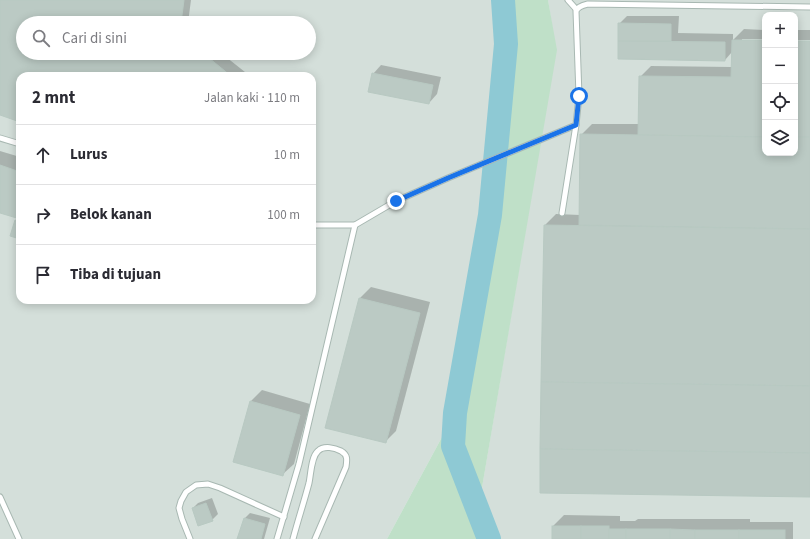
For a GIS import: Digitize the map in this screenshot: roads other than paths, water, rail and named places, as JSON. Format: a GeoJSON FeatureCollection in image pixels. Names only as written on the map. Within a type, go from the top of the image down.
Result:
{"type":"FeatureCollection","features":[{"type":"Feature","properties":{"kind":"lane"},"geometry":{"type":"LineString","coordinates":[[562,213],[576,125],[579,96],[576,9],[568,0]]}},
{"type":"Feature","properties":{"kind":"lane"},"geometry":{"type":"LineString","coordinates":[[576,9],[588,4],[810,7]]}},
{"type":"Feature","properties":{"kind":"lane"},"geometry":{"type":"LineString","coordinates":[[316,225],[355,225],[396,201],[576,125]]}},
{"type":"Feature","properties":{"kind":"lane"},"geometry":{"type":"LineString","coordinates":[[0,138],[16,143]]}},
{"type":"Feature","properties":{"kind":"lane"},"geometry":{"type":"LineString","coordinates":[[277,539],[299,464],[355,225]]}},
{"type":"Feature","properties":{"kind":"lane"},"geometry":{"type":"LineString","coordinates":[[293,539],[309,483],[313,461],[317,451],[323,448],[334,448],[346,454],[346,467],[316,539]]}},
{"type":"Feature","properties":{"kind":"lane"},"geometry":{"type":"LineString","coordinates":[[190,539],[179,508],[186,492],[196,485],[208,484],[220,488],[284,517]]}},
{"type":"Feature","properties":{"kind":"lane"},"geometry":{"type":"LineString","coordinates":[[0,497],[19,539]]}},
{"type":"Feature","properties":{"kind":"waterway"},"geometry":{"type":"LineString","coordinates":[[489,539],[453,446],[455,413],[490,215],[506,44],[503,0]]}}]}
